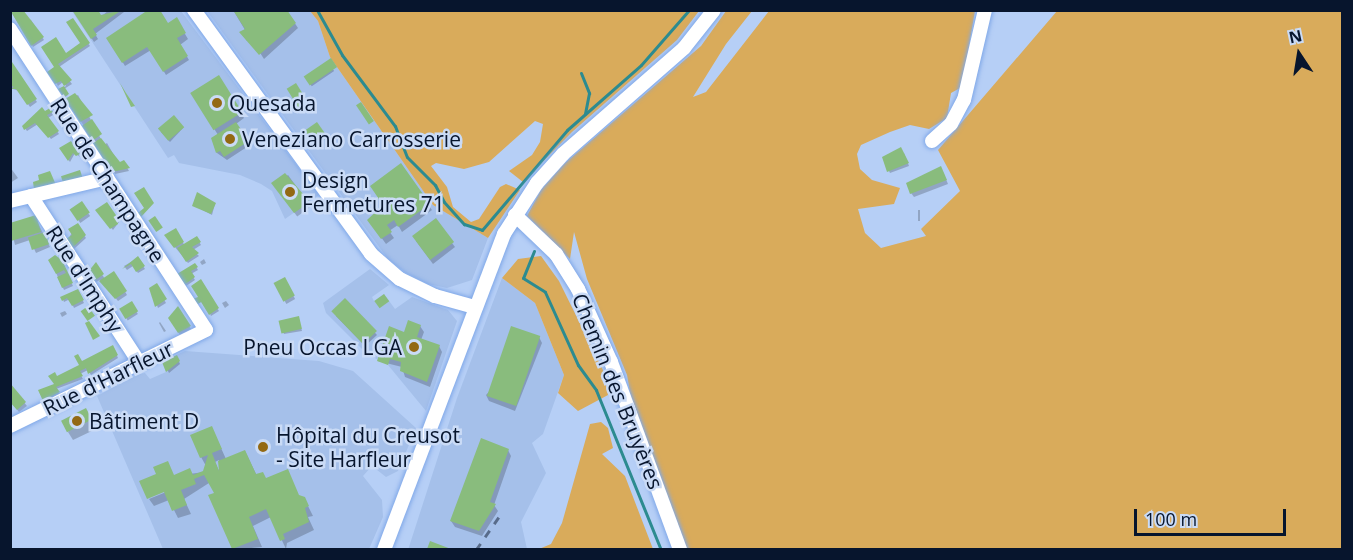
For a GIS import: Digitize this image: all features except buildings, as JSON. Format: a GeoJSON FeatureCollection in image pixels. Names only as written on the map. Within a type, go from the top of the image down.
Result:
{"type":"FeatureCollection","features":[{"type":"Feature","properties":{"kind":"street"},"geometry":{"type":"LineString","coordinates":[[194,10],[371,254],[400,279],[435,296],[475,307]]}},
{"type":"Feature","properties":{"kind":"street"},"geometry":{"type":"LineString","coordinates":[[384,549],[475,307],[504,234],[515,215],[563,154],[684,48],[714,10]]}},
{"type":"Feature","properties":{"kind":"street"},"geometry":{"type":"LineString","coordinates":[[932,141],[951,124],[964,100],[985,10]]}},
{"type":"Feature","properties":{"kind":"street","name":"Rue de Champagne"},"geometry":{"type":"LineString","coordinates":[[10,29],[206,330]]}},
{"type":"Feature","properties":{"kind":"street"},"geometry":{"type":"LineString","coordinates":[[10,201],[107,178]]}},
{"type":"Feature","properties":{"kind":"street","name":"Rue d'Imphy"},"geometry":{"type":"LineString","coordinates":[[31,196],[139,362]]}},
{"type":"Feature","properties":{"kind":"street","name":"Chemin des Bruyères"},"geometry":{"type":"LineString","coordinates":[[515,215],[556,254],[587,308],[680,549]]}},
{"type":"Feature","properties":{"kind":"street","name":"Rue d'Harfleur"},"geometry":{"type":"LineString","coordinates":[[12,422],[206,330]]}},
{"type":"Feature","properties":{"kind":"shaded area"},"geometry":{"type":"Polygon","coordinates":[[[72,11],[181,11],[319,195],[285,219],[272,191],[261,184],[240,175],[179,163],[174,155],[168,158],[72,11]]]}},
{"type":"Feature","properties":{"kind":"shaded area"},"geometry":{"type":"Polygon","coordinates":[[[207,11],[310,11],[318,21],[330,57],[433,205],[488,238],[472,280],[447,288],[428,284],[406,273],[388,259],[207,11]]]}},
{"type":"Feature","properties":{"kind":"shaded area"},"geometry":{"type":"Polygon","coordinates":[[[310,11],[699,11],[677,40],[572,132],[523,182],[509,171],[532,155],[540,142],[543,124],[535,121],[489,162],[464,169],[436,163],[431,166],[447,187],[453,207],[471,222],[479,219],[500,187],[506,184],[520,190],[488,238],[433,205],[330,57],[318,21],[310,11]]]}},
{"type":"Feature","properties":{"kind":"shaded area"},"geometry":{"type":"Polygon","coordinates":[[[726,11],[752,11],[726,44],[693,97],[706,92],[769,11],[975,11],[962,87],[951,93],[947,118],[929,129],[910,125],[890,132],[861,145],[857,154],[860,169],[872,180],[900,188],[894,204],[858,209],[865,233],[881,248],[926,236],[921,229],[960,191],[938,150],[1057,11],[1342,11],[1342,549],[687,549],[632,404],[627,375],[587,279],[574,232],[570,259],[527,216],[541,190],[564,164],[701,46],[726,11]]]}},
{"type":"Feature","properties":{"kind":"shaded area"},"geometry":{"type":"Polygon","coordinates":[[[541,256],[559,281],[603,370],[608,395],[578,411],[558,393],[564,375],[535,303],[502,278],[518,259],[541,256]]]}},
{"type":"Feature","properties":{"kind":"shaded area"},"geometry":{"type":"Polygon","coordinates":[[[370,269],[389,285],[372,297],[374,301],[384,294],[395,309],[412,297],[448,310],[457,321],[426,411],[388,365],[367,354],[326,313],[323,303],[370,269]]]}},
{"type":"Feature","properties":{"kind":"shaded area"},"geometry":{"type":"Polygon","coordinates":[[[502,278],[535,303],[564,375],[543,434],[532,443],[546,473],[521,522],[527,549],[408,550],[457,398],[502,278]]]}},
{"type":"Feature","properties":{"kind":"shaded area","name":"Hôpital du Creusot - Site Harfleur"},"geometry":{"type":"Polygon","coordinates":[[[185,351],[319,361],[353,371],[416,428],[398,471],[386,477],[372,466],[363,476],[382,500],[383,517],[369,549],[163,549],[97,396],[139,374],[145,373],[150,379],[166,372],[162,362],[185,351]]]}},
{"type":"Feature","properties":{"kind":"shaded area"},"geometry":{"type":"Polygon","coordinates":[[[601,422],[608,428],[613,448],[602,454],[625,476],[653,549],[539,549],[551,544],[562,523],[590,424],[601,422]]]}},
{"type":"Feature","properties":{"kind":"waterway"},"geometry":{"type":"LineString","coordinates":[[317,10],[342,55],[395,126],[407,157],[435,185],[444,202],[464,224],[482,230],[567,130],[641,65],[689,10]]}},
{"type":"Feature","properties":{"kind":"waterway"},"geometry":{"type":"LineString","coordinates":[[581,73],[589,93],[585,114]]}},
{"type":"Feature","properties":{"kind":"waterway"},"geometry":{"type":"LineString","coordinates":[[534,251],[523,278],[545,292],[578,365],[596,390],[661,550]]}},
{"type":"Feature","properties":{"kind":"railway"},"geometry":{"type":"LineString","coordinates":[[476,550],[503,511]]}},
{"type":"Feature","properties":{"kind":"place","name":"Quesada"},"geometry":{"type":"Point","coordinates":[217,103]}},
{"type":"Feature","properties":{"kind":"place","name":"Veneziano Carrosserie"},"geometry":{"type":"Point","coordinates":[230,139]}},
{"type":"Feature","properties":{"kind":"place","name":"Design Fermetures 71"},"geometry":{"type":"Point","coordinates":[290,192]}},
{"type":"Feature","properties":{"kind":"place","name":"Pneu Occas LGA"},"geometry":{"type":"Point","coordinates":[414,347]}},
{"type":"Feature","properties":{"kind":"place","name":"Bâtiment D"},"geometry":{"type":"Point","coordinates":[77,421]}},
{"type":"Feature","properties":{"kind":"place","name":"Hôpital du Creusot - Site Harfleur"},"geometry":{"type":"Point","coordinates":[263,447]}}]}
